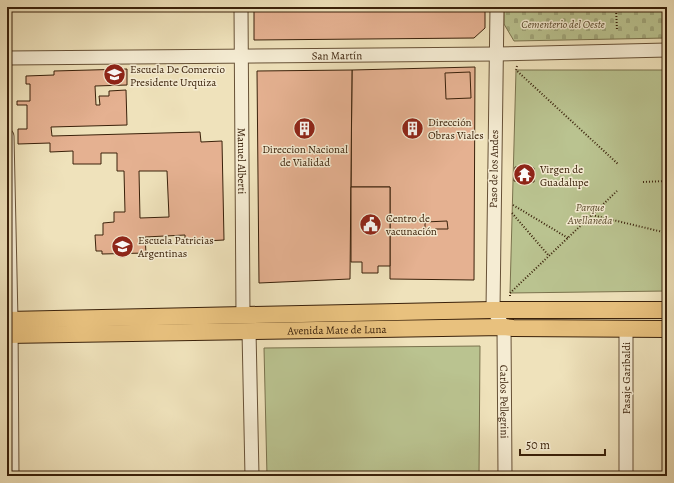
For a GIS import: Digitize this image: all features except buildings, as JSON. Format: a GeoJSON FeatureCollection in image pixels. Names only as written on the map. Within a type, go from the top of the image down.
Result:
{"type":"FeatureCollection","features":[{"type":"Feature","properties":{"kind":"main road","name":"Avenida Mate de Luna"},"geometry":{"type":"LineString","coordinates":[[9,328],[243,315],[493,310],[667,310]]}},
{"type":"Feature","properties":{"kind":"main road","name":"Avenida Mate de Luna"},"geometry":{"type":"LineString","coordinates":[[9,328],[249,331],[504,326],[513,328],[667,329]]}},
{"type":"Feature","properties":{"kind":"street","name":"Manuel Alberti"},"geometry":{"type":"LineString","coordinates":[[241,7],[243,315]]}},
{"type":"Feature","properties":{"kind":"street","name":"Paso de los Andes"},"geometry":{"type":"LineString","coordinates":[[493,310],[497,7]]}},
{"type":"Feature","properties":{"kind":"street","name":"San Martín"},"geometry":{"type":"LineString","coordinates":[[7,58],[496,54],[667,50]]}},
{"type":"Feature","properties":{"kind":"street"},"geometry":{"type":"LineString","coordinates":[[7,136],[10,468]]}},
{"type":"Feature","properties":{"kind":"street"},"geometry":{"type":"LineString","coordinates":[[493,310],[504,326]]}},
{"type":"Feature","properties":{"kind":"street","name":"Carlos Pellegrini"},"geometry":{"type":"LineString","coordinates":[[504,326],[505,476]]}},
{"type":"Feature","properties":{"kind":"street","name":"Pasaje Garibaldi"},"geometry":{"type":"LineString","coordinates":[[626,329],[626,476]]}},
{"type":"Feature","properties":{"kind":"street"},"geometry":{"type":"LineString","coordinates":[[249,331],[252,476]]}},
{"type":"Feature","properties":{"kind":"path"},"geometry":{"type":"LineString","coordinates":[[616,7],[617,31]]}},
{"type":"Feature","properties":{"kind":"path"},"geometry":{"type":"LineString","coordinates":[[516,70],[618,164]]}},
{"type":"Feature","properties":{"kind":"path"},"geometry":{"type":"LineString","coordinates":[[643,182],[667,181]]}},
{"type":"Feature","properties":{"kind":"path"},"geometry":{"type":"LineString","coordinates":[[510,293],[617,191]]}},
{"type":"Feature","properties":{"kind":"path"},"geometry":{"type":"LineString","coordinates":[[512,205],[568,238]]}},
{"type":"Feature","properties":{"kind":"path"},"geometry":{"type":"LineString","coordinates":[[512,214],[549,256]]}},
{"type":"Feature","properties":{"kind":"path"},"geometry":{"type":"LineString","coordinates":[[592,215],[667,233]]}},
{"type":"Feature","properties":{"kind":"green space","name":"Cementerio del Oeste"},"geometry":{"type":"Polygon","coordinates":[[[504,7],[667,7],[667,38],[514,41],[504,24],[504,7]]]}},
{"type":"Feature","properties":{"kind":"green space","name":"Parque Avellaneda"},"geometry":{"type":"Polygon","coordinates":[[[516,70],[667,70],[667,291],[510,293],[516,70]]]}},
{"type":"Feature","properties":{"kind":"green space"},"geometry":{"type":"Polygon","coordinates":[[[480,346],[479,476],[267,476],[264,348],[480,346]]]}},
{"type":"Feature","properties":{"kind":"place","name":"Escuela De Comercio Presidente Urquiza"},"geometry":{"type":"Point","coordinates":[114,75]}},
{"type":"Feature","properties":{"kind":"place","name":"Dirección Obras Viales"},"geometry":{"type":"Point","coordinates":[413,128]}},
{"type":"Feature","properties":{"kind":"place","name":"Direccion Nacional de Vialidad"},"geometry":{"type":"Point","coordinates":[305,129]}},
{"type":"Feature","properties":{"kind":"place","name":"Virgen de Guadalupe"},"geometry":{"type":"Point","coordinates":[524,175]}},
{"type":"Feature","properties":{"kind":"place","name":"Centro de vacunación"},"geometry":{"type":"Point","coordinates":[370,224]}},
{"type":"Feature","properties":{"kind":"place","name":"Escuela Patricias Argentinas"},"geometry":{"type":"Point","coordinates":[122,246]}}]}
